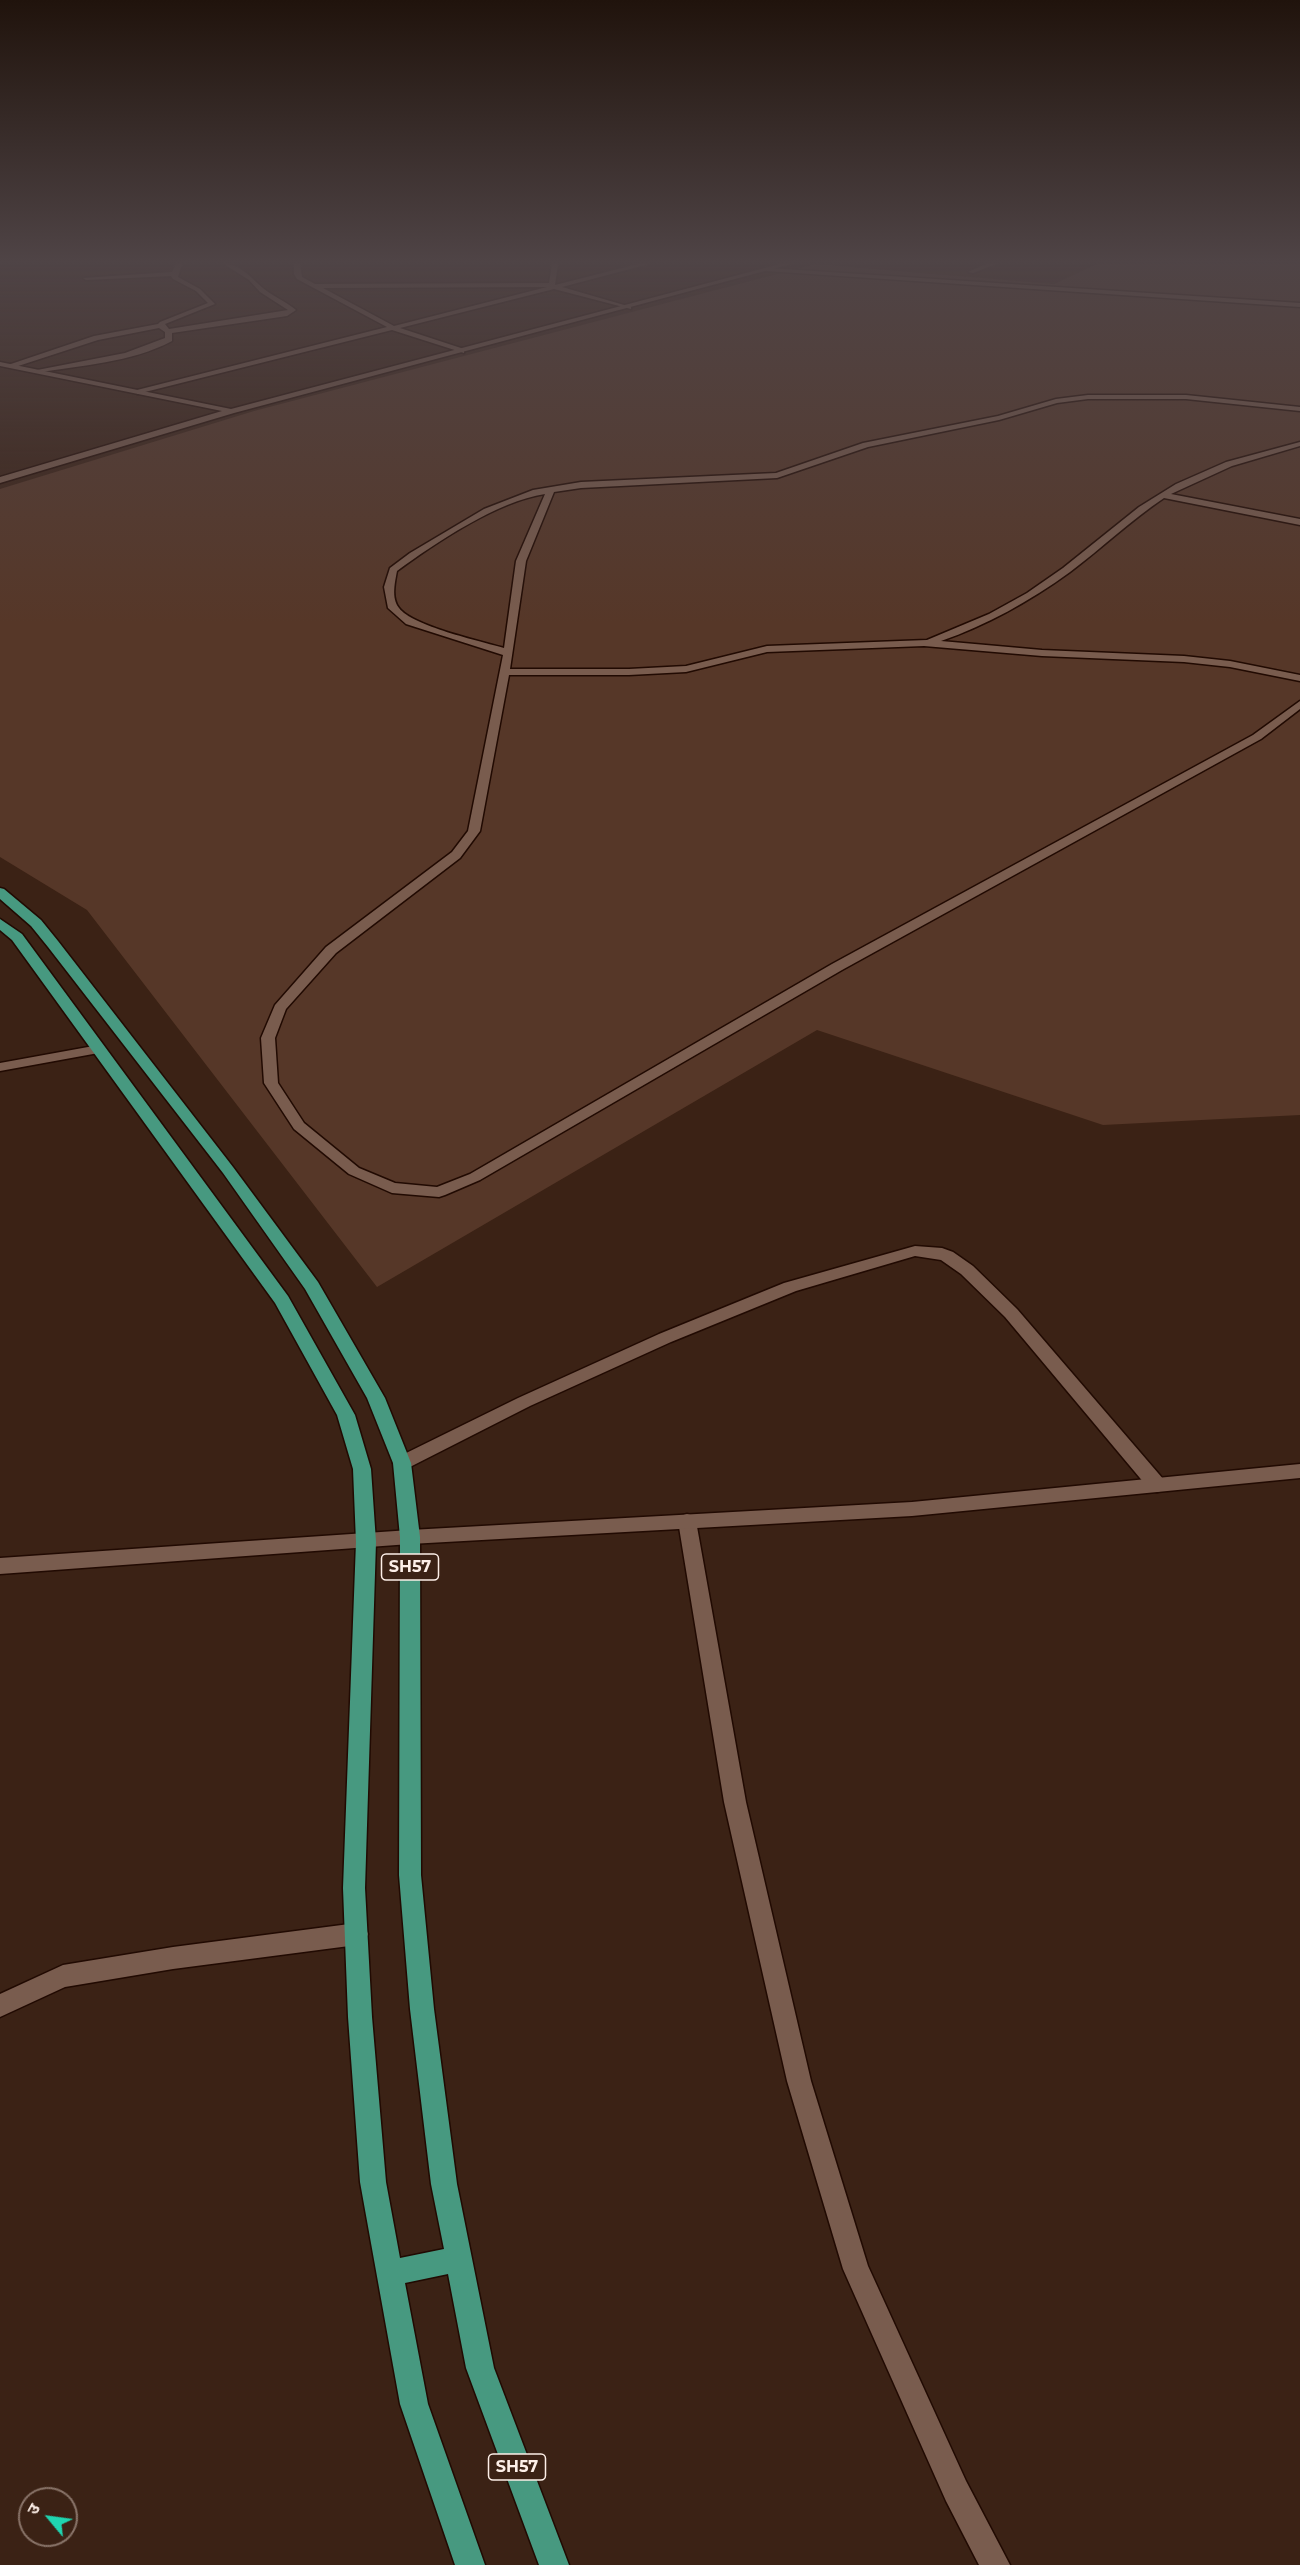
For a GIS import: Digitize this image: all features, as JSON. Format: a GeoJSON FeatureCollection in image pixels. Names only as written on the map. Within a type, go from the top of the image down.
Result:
{"type":"FeatureCollection","features":[{"type":"Feature","properties":{"kind":"main road","name":"SH57"},"geometry":{"type":"LineString","coordinates":[[0,892],[36,923],[228,1170],[312,1286],[376,1398],[402,1463],[410,1537],[410,1875],[422,2009],[444,2184],[480,2368],[554,2565]]}},
{"type":"Feature","properties":{"kind":"main road","name":"SH57"},"geometry":{"type":"LineString","coordinates":[[0,923],[18,937],[282,1300],[346,1415],[362,1469],[366,1542],[354,1888],[360,2017],[373,2182],[414,2404],[470,2565]]}},
{"type":"Feature","properties":{"kind":"main road"},"geometry":{"type":"LineString","coordinates":[[389,2273],[459,2259]]}},
{"type":"Feature","properties":{"kind":"street"},"geometry":{"type":"LineString","coordinates":[[97,384],[231,411]]}},
{"type":"Feature","properties":{"kind":"street"},"geometry":{"type":"LineString","coordinates":[[140,392],[174,384]]}},
{"type":"Feature","properties":{"kind":"street"},"geometry":{"type":"LineString","coordinates":[[0,480],[231,411],[336,384]]}},
{"type":"Feature","properties":{"kind":"street"},"geometry":{"type":"LineString","coordinates":[[508,653],[410,622],[393,608],[388,587],[393,570],[413,555],[456,528],[513,499],[551,489],[602,484],[777,475],[866,445],[999,418],[1056,401],[1088,397],[1186,397],[1300,409]]}},
{"type":"Feature","properties":{"kind":"street"},"geometry":{"type":"LineString","coordinates":[[924,643],[960,632],[1007,608],[1082,557],[1163,495],[1198,476],[1237,461],[1300,444]]}},
{"type":"Feature","properties":{"kind":"street"},"geometry":{"type":"LineString","coordinates":[[551,489],[521,561],[508,653],[474,831],[456,855],[331,950],[280,1008],[268,1038],[271,1083],[299,1126],[354,1171],[392,1188],[438,1192],[475,1177],[837,967],[1257,737],[1300,704]]}},
{"type":"Feature","properties":{"kind":"street"},"geometry":{"type":"LineString","coordinates":[[1163,495],[1300,522]]}},
{"type":"Feature","properties":{"kind":"street"},"geometry":{"type":"LineString","coordinates":[[504,672],[629,672],[686,669],[767,649],[924,643],[1042,653],[1184,659],[1230,664],[1300,678]]}},
{"type":"Feature","properties":{"kind":"street"},"geometry":{"type":"LineString","coordinates":[[0,1067],[99,1049]]}},
{"type":"Feature","properties":{"kind":"street"},"geometry":{"type":"LineString","coordinates":[[402,1463],[581,1375],[790,1287],[915,1251],[936,1252],[947,1256],[966,1270],[1011,1313],[1157,1485]]}},
{"type":"Feature","properties":{"kind":"street"},"geometry":{"type":"LineString","coordinates":[[0,1566],[366,1542],[410,1537],[912,1509],[1300,1470]]}},
{"type":"Feature","properties":{"kind":"street"},"geometry":{"type":"LineString","coordinates":[[687,1521],[735,1802],[799,2081],[856,2269],[956,2491],[995,2565]]}},
{"type":"Feature","properties":{"kind":"street"},"geometry":{"type":"LineString","coordinates":[[0,2006],[63,1976],[173,1958],[357,1934]]}},
{"type":"Feature","properties":{"kind":"shaded area"},"geometry":{"type":"Polygon","coordinates":[[[358,384],[1300,384],[1300,1115],[1103,1125],[817,1030],[377,1287],[87,910],[0,857],[0,489],[254,411],[358,384]]]}}]}
